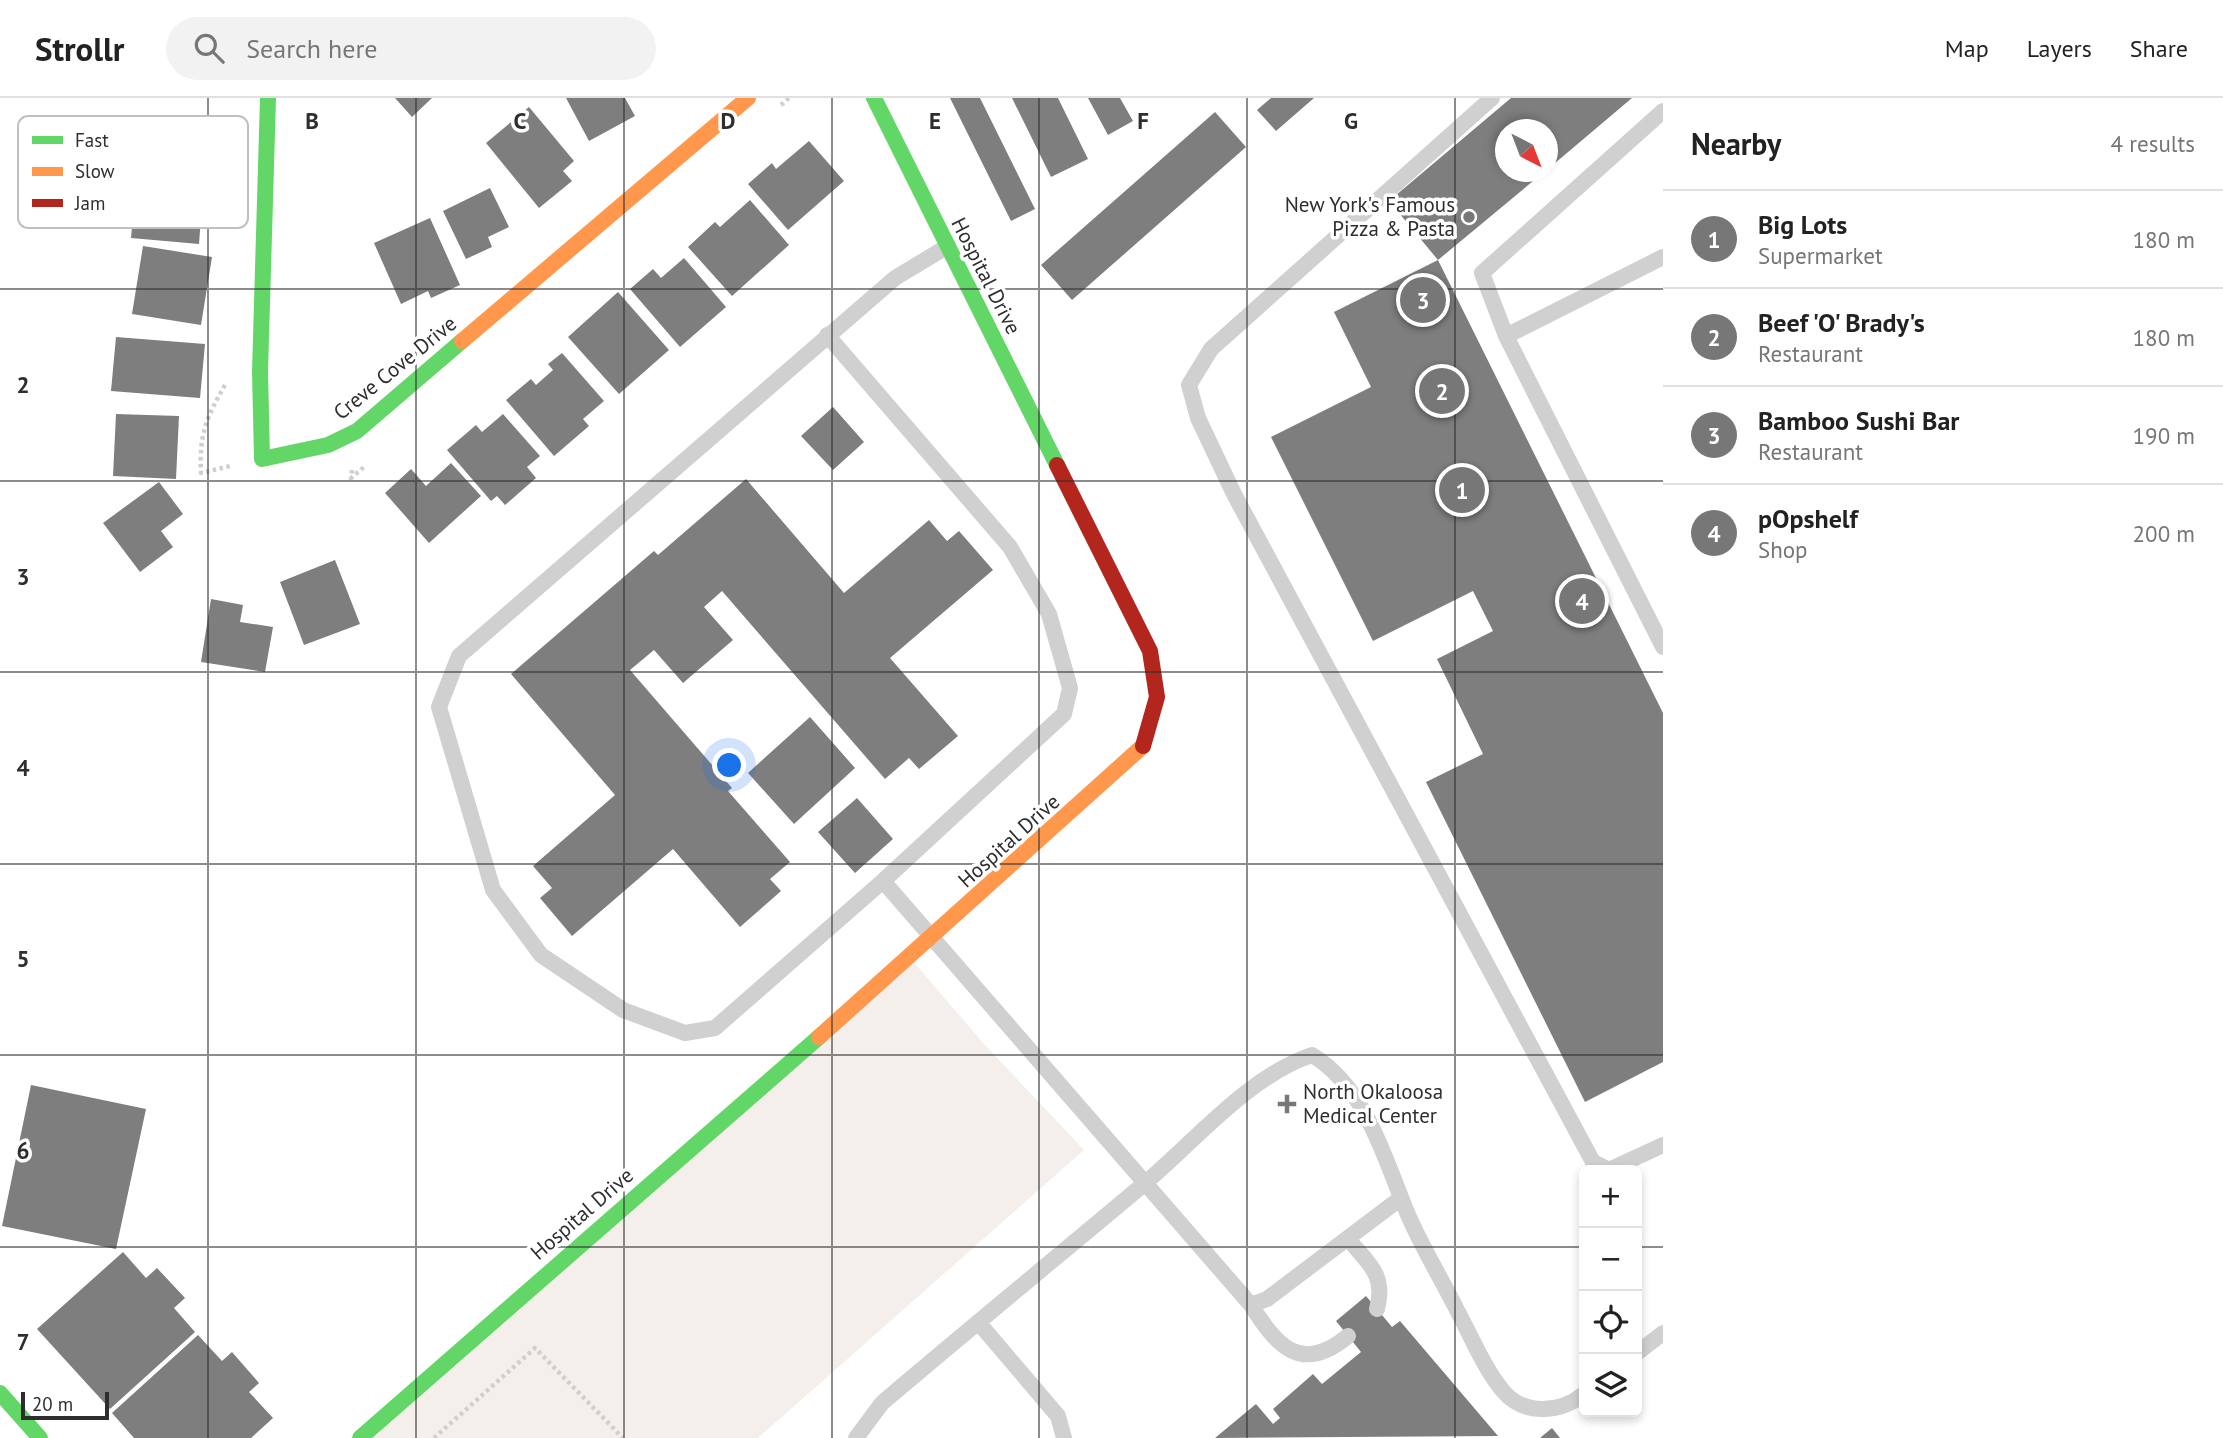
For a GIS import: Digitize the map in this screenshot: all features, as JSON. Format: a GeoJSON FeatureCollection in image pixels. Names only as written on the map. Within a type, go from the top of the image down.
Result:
{"type":"FeatureCollection","features":[{"type":"Feature","properties":{"kind":"street","name":"Creve Cove Drive"},"geometry":{"type":"LineString","coordinates":[[268,98],[260,372],[262,459],[328,445],[357,431],[748,98]]}},
{"type":"Feature","properties":{"kind":"street","name":"Hospital Drive"},"geometry":{"type":"LineString","coordinates":[[360,1438],[933,938],[1132,759],[1146,743],[1159,704],[1159,688],[1150,651],[874,98]]}},
{"type":"Feature","properties":{"kind":"street"},"geometry":{"type":"LineString","coordinates":[[0,1392],[40,1438]]}},
{"type":"Feature","properties":{"kind":"lane"},"geometry":{"type":"LineString","coordinates":[[1492,98],[1211,349],[1189,385],[1198,418],[1234,494],[1593,1162],[1609,1170],[1663,1145]]}},
{"type":"Feature","properties":{"kind":"lane"},"geometry":{"type":"LineString","coordinates":[[1663,111],[1482,273],[1506,336],[1663,647]]}},
{"type":"Feature","properties":{"kind":"lane"},"geometry":{"type":"LineString","coordinates":[[827,335],[1010,547],[1049,614],[1070,688],[1064,714],[883,881],[715,1028],[685,1033],[623,1010],[541,955],[493,890],[439,707],[459,656],[827,335],[895,278],[948,246]]}},
{"type":"Feature","properties":{"kind":"lane"},"geometry":{"type":"LineString","coordinates":[[1506,336],[1663,257]]}},
{"type":"Feature","properties":{"kind":"lane"},"geometry":{"type":"LineString","coordinates":[[883,881],[1251,1305],[1272,1338],[1287,1350],[1307,1353],[1330,1351],[1348,1336]]}},
{"type":"Feature","properties":{"kind":"lane"},"geometry":{"type":"LineString","coordinates":[[856,1438],[882,1403],[1146,1182],[1258,1084],[1287,1063],[1312,1055],[1330,1065],[1369,1121],[1401,1198],[1482,1357],[1504,1392],[1525,1406],[1546,1411],[1579,1398]]}},
{"type":"Feature","properties":{"kind":"lane"},"geometry":{"type":"LineString","coordinates":[[1251,1305],[1268,1299],[1401,1198]]}},
{"type":"Feature","properties":{"kind":"lane"},"geometry":{"type":"LineString","coordinates":[[1349,1240],[1377,1273],[1382,1291],[1377,1309]]}},
{"type":"Feature","properties":{"kind":"lane"},"geometry":{"type":"LineString","coordinates":[[978,1322],[1058,1416],[1064,1438]]}},
{"type":"Feature","properties":{"kind":"lane"},"geometry":{"type":"LineString","coordinates":[[1642,1349],[1663,1333]]}},
{"type":"Feature","properties":{"kind":"path"},"geometry":{"type":"LineString","coordinates":[[434,1438],[535,1349],[623,1438]]}},
{"type":"Feature","properties":{"kind":"shaded area"},"geometry":{"type":"Polygon","coordinates":[[[910,958],[984,1044],[1084,1150],[758,1438],[372,1438],[910,958]]]}},
{"type":"Feature","properties":{"kind":"building"},"geometry":{"type":"Polygon","coordinates":[[[395,98],[432,98],[412,117],[395,98]]]}},
{"type":"Feature","properties":{"kind":"building"},"geometry":{"type":"Polygon","coordinates":[[[566,98],[625,98],[635,116],[589,141],[566,98]]]}},
{"type":"Feature","properties":{"kind":"building"},"geometry":{"type":"Polygon","coordinates":[[[950,98],[980,98],[1035,209],[1011,221],[950,98]]]}},
{"type":"Feature","properties":{"kind":"building"},"geometry":{"type":"Polygon","coordinates":[[[1012,98],[1058,98],[1088,159],[1051,177],[1012,98]]]}},
{"type":"Feature","properties":{"kind":"building"},"geometry":{"type":"Polygon","coordinates":[[[1088,98],[1120,98],[1133,121],[1108,135],[1088,98]]]}},
{"type":"Feature","properties":{"kind":"building"},"geometry":{"type":"Polygon","coordinates":[[[1271,98],[1314,98],[1276,131],[1257,110],[1271,98]]]}},
{"type":"Feature","properties":{"kind":"building"},"geometry":{"type":"Polygon","coordinates":[[[1511,98],[1632,98],[1558,161],[1558,119],[1495,119],[1495,182],[1532,182],[1438,260],[1389,201],[1511,98]]]}},
{"type":"Feature","properties":{"kind":"building"},"geometry":{"type":"Polygon","coordinates":[[[529,107],[574,161],[563,171],[572,181],[539,208],[486,143],[529,107]]]}},
{"type":"Feature","properties":{"kind":"building"},"geometry":{"type":"Polygon","coordinates":[[[1215,112],[1246,147],[1072,300],[1041,265],[1215,112]]]}},
{"type":"Feature","properties":{"kind":"building"},"geometry":{"type":"Polygon","coordinates":[[[809,141],[844,181],[788,230],[748,184],[772,163],[776,169],[809,141]]]}},
{"type":"Feature","properties":{"kind":"building"},"geometry":{"type":"Polygon","coordinates":[[[490,188],[509,227],[488,237],[492,247],[466,259],[443,211],[490,188]]]}},
{"type":"Feature","properties":{"kind":"building"},"geometry":{"type":"Polygon","coordinates":[[[750,200],[789,245],[732,296],[688,247],[715,222],[720,227],[750,200]]]}},
{"type":"Feature","properties":{"kind":"building"},"geometry":{"type":"Polygon","coordinates":[[[430,218],[460,285],[431,298],[428,291],[401,304],[374,243],[430,218]]]}},
{"type":"Feature","properties":{"kind":"building"},"geometry":{"type":"Polygon","coordinates":[[[132,228],[200,228],[199,244],[131,238],[132,228]]]}},
{"type":"Feature","properties":{"kind":"building"},"geometry":{"type":"Polygon","coordinates":[[[143,246],[212,257],[201,325],[132,314],[143,246]]]}},
{"type":"Feature","properties":{"kind":"building"},"geometry":{"type":"Polygon","coordinates":[[[684,258],[726,307],[680,347],[630,289],[653,269],[661,278],[684,258]]]}},
{"type":"Feature","properties":{"kind":"building"},"geometry":{"type":"Polygon","coordinates":[[[1438,260],[1663,713],[1663,1062],[1585,1102],[1426,782],[1483,754],[1437,659],[1493,631],[1473,591],[1373,641],[1271,437],[1371,387],[1334,312],[1438,260]]]}},
{"type":"Feature","properties":{"kind":"building"},"geometry":{"type":"Polygon","coordinates":[[[618,292],[669,350],[619,394],[568,337],[618,292]]]}},
{"type":"Feature","properties":{"kind":"building"},"geometry":{"type":"Polygon","coordinates":[[[116,337],[205,344],[200,398],[111,391],[116,337]]]}},
{"type":"Feature","properties":{"kind":"building"},"geometry":{"type":"Polygon","coordinates":[[[562,353],[604,401],[583,419],[589,426],[554,456],[506,400],[531,379],[536,385],[553,370],[548,364],[562,353]]]}},
{"type":"Feature","properties":{"kind":"building"},"geometry":{"type":"Polygon","coordinates":[[[833,407],[864,442],[833,470],[801,436],[833,407]]]}},
{"type":"Feature","properties":{"kind":"building"},"geometry":{"type":"Polygon","coordinates":[[[116,414],[179,416],[176,479],[113,476],[116,414]]]}},
{"type":"Feature","properties":{"kind":"building"},"geometry":{"type":"Polygon","coordinates":[[[503,414],[540,456],[527,467],[536,478],[505,505],[497,496],[491,501],[447,450],[476,425],[482,432],[503,414]]]}},
{"type":"Feature","properties":{"kind":"building"},"geometry":{"type":"Polygon","coordinates":[[[451,463],[481,496],[429,543],[385,493],[411,469],[426,486],[451,463]]]}},
{"type":"Feature","properties":{"kind":"building"},"geometry":{"type":"Polygon","coordinates":[[[746,479],[844,593],[929,520],[947,541],[959,531],[993,570],[890,658],[958,736],[919,769],[909,758],[885,779],[722,591],[704,607],[733,640],[683,683],[654,650],[630,670],[732,788],[728,791],[790,862],[770,879],[781,891],[740,927],[673,849],[572,936],[540,898],[552,888],[533,866],[615,795],[511,674],[654,551],[658,555],[746,479]]]}},
{"type":"Feature","properties":{"kind":"building"},"geometry":{"type":"Polygon","coordinates":[[[159,482],[183,514],[161,531],[173,547],[140,572],[103,523],[159,482]]]}},
{"type":"Feature","properties":{"kind":"building"},"geometry":{"type":"Polygon","coordinates":[[[335,560],[360,624],[304,645],[280,582],[335,560]]]}},
{"type":"Feature","properties":{"kind":"building"},"geometry":{"type":"Polygon","coordinates":[[[211,599],[243,605],[240,622],[273,627],[265,672],[201,662],[211,599]]]}},
{"type":"Feature","properties":{"kind":"building"},"geometry":{"type":"Polygon","coordinates":[[[810,717],[855,768],[794,824],[748,773],[810,717]]]}},
{"type":"Feature","properties":{"kind":"building"},"geometry":{"type":"Polygon","coordinates":[[[857,798],[893,839],[855,873],[818,832],[857,798]]]}},
{"type":"Feature","properties":{"kind":"building"},"geometry":{"type":"Polygon","coordinates":[[[31,1085],[146,1109],[116,1249],[2,1226],[31,1085]]]}},
{"type":"Feature","properties":{"kind":"building"},"geometry":{"type":"Polygon","coordinates":[[[123,1252],[146,1278],[157,1268],[185,1298],[174,1308],[195,1332],[110,1409],[37,1329],[123,1252]]]}},
{"type":"Feature","properties":{"kind":"building"},"geometry":{"type":"Polygon","coordinates":[[[1366,1296],[1392,1327],[1400,1321],[1498,1436],[1215,1438],[1256,1404],[1273,1424],[1280,1418],[1273,1409],[1313,1374],[1322,1384],[1361,1352],[1336,1321],[1366,1296]]]}},
{"type":"Feature","properties":{"kind":"building"},"geometry":{"type":"Polygon","coordinates":[[[198,1335],[222,1361],[232,1352],[259,1383],[249,1392],[273,1418],[251,1438],[134,1438],[112,1413],[198,1335]]]}},
{"type":"Feature","properties":{"kind":"building"},"geometry":{"type":"Polygon","coordinates":[[[1552,1428],[1560,1438],[1540,1438],[1552,1428]]]}},
{"type":"Feature","properties":{"kind":"traffic: fast"},"geometry":{"type":"LineString","coordinates":[[268,98],[260,371],[262,459],[328,445],[357,431],[462,341]]}},
{"type":"Feature","properties":{"kind":"traffic: fast"},"geometry":{"type":"LineString","coordinates":[[874,98],[1057,465]]}},
{"type":"Feature","properties":{"kind":"traffic: fast"},"geometry":{"type":"LineString","coordinates":[[360,1438],[819,1037]]}},
{"type":"Feature","properties":{"kind":"traffic: fast"},"geometry":{"type":"LineString","coordinates":[[0,1393],[40,1438]]}},
{"type":"Feature","properties":{"kind":"traffic: slow"},"geometry":{"type":"LineString","coordinates":[[462,341],[748,98]]}},
{"type":"Feature","properties":{"kind":"traffic: slow"},"geometry":{"type":"LineString","coordinates":[[819,1037],[1143,746]]}},
{"type":"Feature","properties":{"kind":"traffic: jam"},"geometry":{"type":"LineString","coordinates":[[1057,465],[1150,651],[1157,697],[1143,746]]}},
{"type":"Feature","properties":{"kind":"place","name":"New York's Famous Pizza & Pasta"},"geometry":{"type":"Point","coordinates":[1469,217]}},
{"type":"Feature","properties":{"kind":"place","name":"Bamboo Sushi Bar"},"geometry":{"type":"Point","coordinates":[1423,300]}},
{"type":"Feature","properties":{"kind":"place","name":"Beef 'O' Brady's"},"geometry":{"type":"Point","coordinates":[1442,391]}},
{"type":"Feature","properties":{"kind":"place","name":"Big Lots"},"geometry":{"type":"Point","coordinates":[1462,490]}},
{"type":"Feature","properties":{"kind":"place","name":"pOpshelf"},"geometry":{"type":"Point","coordinates":[1582,601]}},
{"type":"Feature","properties":{"kind":"place","name":"North Okaloosa Medical Center"},"geometry":{"type":"Point","coordinates":[1287,1104]}}]}
